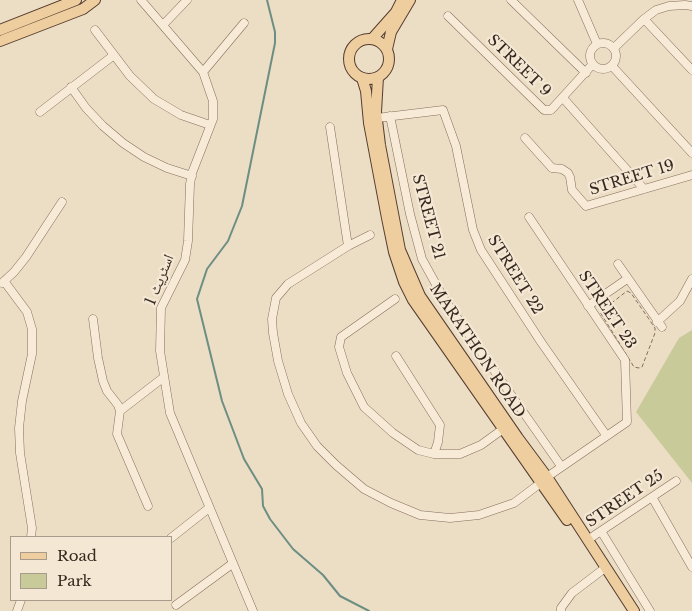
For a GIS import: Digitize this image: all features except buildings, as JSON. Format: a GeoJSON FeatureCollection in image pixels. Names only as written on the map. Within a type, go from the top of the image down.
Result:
{"type":"FeatureCollection","features":[{"type":"Feature","properties":{"kind":"main road"},"geometry":{"type":"LineString","coordinates":[[0,30],[76,0]]}},
{"type":"Feature","properties":{"kind":"main road"},"geometry":{"type":"LineString","coordinates":[[0,42],[83,9],[95,0]]}},
{"type":"Feature","properties":{"kind":"main road"},"geometry":{"type":"LineString","coordinates":[[372,39],[396,12],[402,0]]}},
{"type":"Feature","properties":{"kind":"main road"},"geometry":{"type":"LineString","coordinates":[[387,49],[391,32],[410,0]]}},
{"type":"Feature","properties":{"kind":"main road"},"geometry":{"type":"LineString","coordinates":[[372,39],[379,41],[387,49],[390,58],[389,65],[378,77],[362,78],[352,70],[350,51],[359,42],[372,39]]}},
{"type":"Feature","properties":{"kind":"main road","name":"MARATHON ROAD"},"geometry":{"type":"LineString","coordinates":[[378,77],[377,118],[380,145],[400,250],[420,296],[518,438],[626,611]]}},
{"type":"Feature","properties":{"kind":"main road","name":"MARATHON ROAD"},"geometry":{"type":"LineString","coordinates":[[362,78],[366,91],[369,123],[394,252],[404,282],[413,300],[503,430],[544,480],[589,540],[634,611]]}},
{"type":"Feature","properties":{"kind":"street","name":"اسٹریٹ 1"},"geometry":{"type":"LineString","coordinates":[[141,0],[203,72],[213,101],[213,118],[192,176],[185,260],[161,308],[160,351],[170,413],[253,611]]}},
{"type":"Feature","properties":{"kind":"street"},"geometry":{"type":"LineString","coordinates":[[164,25],[187,0]]}},
{"type":"Feature","properties":{"kind":"street"},"geometry":{"type":"LineString","coordinates":[[511,0],[586,73]]}},
{"type":"Feature","properties":{"kind":"street"},"geometry":{"type":"LineString","coordinates":[[581,2],[597,44]]}},
{"type":"Feature","properties":{"kind":"street"},"geometry":{"type":"LineString","coordinates":[[614,48],[656,10],[669,6],[692,6]]}},
{"type":"Feature","properties":{"kind":"street","name":"STREET 9"},"geometry":{"type":"LineString","coordinates":[[448,16],[544,110],[552,110],[592,64]]}},
{"type":"Feature","properties":{"kind":"street"},"geometry":{"type":"LineString","coordinates":[[644,19],[692,70]]}},
{"type":"Feature","properties":{"kind":"street"},"geometry":{"type":"LineString","coordinates":[[203,72],[244,23]]}},
{"type":"Feature","properties":{"kind":"street"},"geometry":{"type":"LineString","coordinates":[[95,30],[130,76],[154,100],[181,115],[210,125]]}},
{"type":"Feature","properties":{"kind":"street"},"geometry":{"type":"LineString","coordinates":[[597,44],[609,44],[614,48],[617,57],[612,66],[602,70],[592,64],[590,53],[597,44]]}},
{"type":"Feature","properties":{"kind":"street"},"geometry":{"type":"LineString","coordinates":[[40,112],[114,55]]}},
{"type":"Feature","properties":{"kind":"street"},"geometry":{"type":"LineString","coordinates":[[612,66],[692,153]]}},
{"type":"Feature","properties":{"kind":"street"},"geometry":{"type":"LineString","coordinates":[[70,87],[103,126],[123,143],[152,160],[192,176]]}},
{"type":"Feature","properties":{"kind":"street"},"geometry":{"type":"LineString","coordinates":[[563,98],[644,189]]}},
{"type":"Feature","properties":{"kind":"street","name":"STREET 22"},"geometry":{"type":"LineString","coordinates":[[390,116],[443,110],[456,146],[473,230],[481,250],[541,342],[606,435]]}},
{"type":"Feature","properties":{"kind":"street"},"geometry":{"type":"LineString","coordinates":[[377,118],[390,116]]}},
{"type":"Feature","properties":{"kind":"street","name":"STREET 21"},"geometry":{"type":"LineString","coordinates":[[390,116],[410,214],[422,259],[444,299],[561,466]]}},
{"type":"Feature","properties":{"kind":"street"},"geometry":{"type":"LineString","coordinates":[[330,126],[348,246]]}},
{"type":"Feature","properties":{"kind":"street","name":"STREET 19"},"geometry":{"type":"LineString","coordinates":[[525,138],[552,168],[568,172],[572,190],[586,206],[692,174]]}},
{"type":"Feature","properties":{"kind":"street"},"geometry":{"type":"LineString","coordinates":[[31,536],[32,528],[20,453],[19,428],[22,401],[32,354],[32,328],[27,312],[2,283],[26,257],[62,202]]}},
{"type":"Feature","properties":{"kind":"street","name":"STREET 23"},"geometry":{"type":"LineString","coordinates":[[370,235],[348,246],[288,284],[276,298],[272,318],[278,361],[288,394],[301,423],[317,446],[336,466],[364,488],[391,503],[420,515],[450,518],[479,515],[514,503],[561,466],[627,422],[625,360],[529,217]]}},
{"type":"Feature","properties":{"kind":"street"},"geometry":{"type":"LineString","coordinates":[[618,264],[660,324],[680,301],[692,279]]}},
{"type":"Feature","properties":{"kind":"street"},"geometry":{"type":"LineString","coordinates":[[588,306],[627,279]]}},
{"type":"Feature","properties":{"kind":"street"},"geometry":{"type":"LineString","coordinates":[[395,299],[342,337],[339,347],[347,372],[364,406],[393,434],[418,450],[434,454],[460,454],[481,445],[503,430]]}},
{"type":"Feature","properties":{"kind":"street"},"geometry":{"type":"LineString","coordinates":[[94,319],[98,358],[103,381],[106,391],[118,404],[120,411],[117,434],[148,506]]}},
{"type":"Feature","properties":{"kind":"street"},"geometry":{"type":"LineString","coordinates":[[396,356],[440,425],[434,454]]}},
{"type":"Feature","properties":{"kind":"street"},"geometry":{"type":"LineString","coordinates":[[120,411],[164,377]]}},
{"type":"Feature","properties":{"kind":"street","name":"STREET 25"},"geometry":{"type":"LineString","coordinates":[[589,540],[676,481]]}},
{"type":"Feature","properties":{"kind":"street"},"geometry":{"type":"LineString","coordinates":[[652,497],[692,567]]}},
{"type":"Feature","properties":{"kind":"street"},"geometry":{"type":"LineString","coordinates":[[172,537],[209,508]]}},
{"type":"Feature","properties":{"kind":"street"},"geometry":{"type":"LineString","coordinates":[[601,531],[650,611]]}},
{"type":"Feature","properties":{"kind":"street"},"geometry":{"type":"LineString","coordinates":[[176,605],[232,564]]}},
{"type":"Feature","properties":{"kind":"street"},"geometry":{"type":"LineString","coordinates":[[561,611],[561,608],[572,593],[601,571]]}},
{"type":"Feature","properties":{"kind":"path"},"geometry":{"type":"LineString","coordinates":[[628,291],[631,293],[655,328],[655,334],[642,367],[634,366],[600,314],[601,311],[628,291]]}},
{"type":"Feature","properties":{"kind":"green space"},"geometry":{"type":"Polygon","coordinates":[[[692,330],[692,483],[636,412],[679,338],[692,330]]]}},
{"type":"Feature","properties":{"kind":"waterway"},"geometry":{"type":"LineString","coordinates":[[267,0],[275,32],[275,43],[242,206],[228,241],[207,269],[197,299],[222,401],[244,459],[262,489],[263,506],[270,519],[293,549],[323,575],[340,596],[369,611]]}}]}
